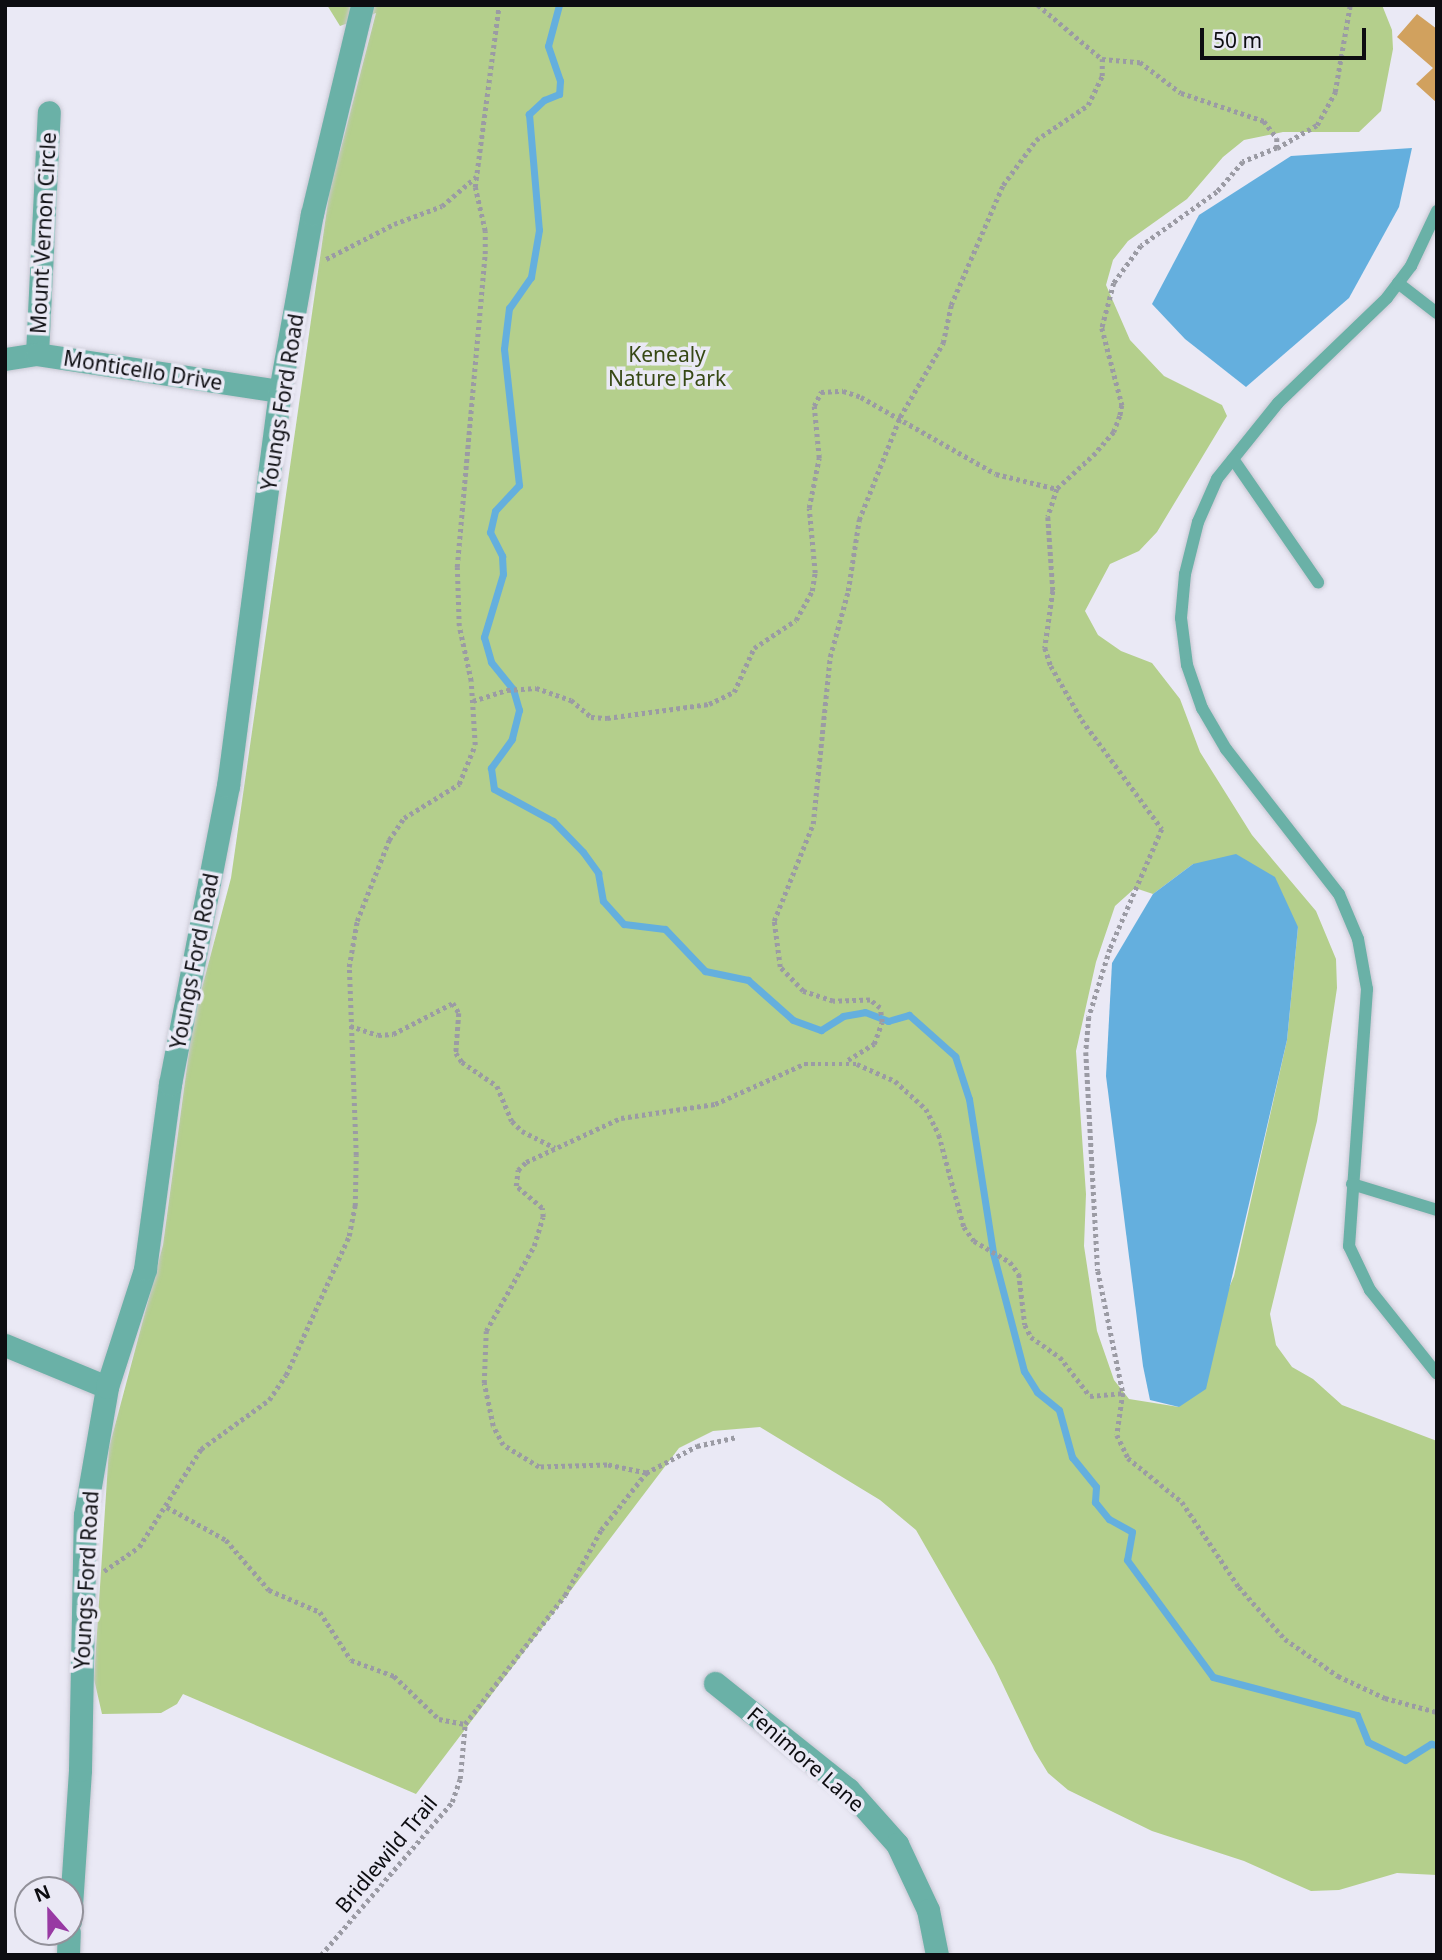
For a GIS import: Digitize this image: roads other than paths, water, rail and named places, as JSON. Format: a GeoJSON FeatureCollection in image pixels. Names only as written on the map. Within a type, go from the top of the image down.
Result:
{"type":"FeatureCollection","features":[{"type":"Feature","properties":{"kind":"street","name":"Youngs Ford Road"},"geometry":{"type":"LineString","coordinates":[[73,1876],[80,1770],[85,1515],[107,1387],[145,1269],[170,1084],[228,786],[280,391],[304,260],[362,5]]}},
{"type":"Feature","properties":{"kind":"street","name":"Mount Vernon Circle"},"geometry":{"type":"LineString","coordinates":[[37,354],[49,112]]}},
{"type":"Feature","properties":{"kind":"street","name":"Monticello Drive"},"geometry":{"type":"LineString","coordinates":[[5,359],[37,354],[280,391]]}},
{"type":"Feature","properties":{"kind":"street"},"geometry":{"type":"LineString","coordinates":[[5,1345],[107,1387]]}},
{"type":"Feature","properties":{"kind":"street","name":"Fenimore Lane"},"geometry":{"type":"LineString","coordinates":[[715,1683],[848,1789],[897,1844],[928,1910],[937,1955]]}},
{"type":"Feature","properties":{"kind":"lane"},"geometry":{"type":"LineString","coordinates":[[1437,211],[1398,282],[1352,335],[1278,403],[1217,479],[1198,522],[1185,574],[1181,618],[1187,665],[1202,708],[1226,749],[1339,894],[1358,939],[1367,989],[1349,1246],[1370,1290],[1437,1374]]}},
{"type":"Feature","properties":{"kind":"lane"},"geometry":{"type":"LineString","coordinates":[[1398,282],[1437,313]]}},
{"type":"Feature","properties":{"kind":"lane"},"geometry":{"type":"LineString","coordinates":[[1233,459],[1318,582]]}},
{"type":"Feature","properties":{"kind":"lane"},"geometry":{"type":"LineString","coordinates":[[1352,1184],[1437,1210]]}},
{"type":"Feature","properties":{"kind":"water"},"geometry":{"type":"Polygon","coordinates":[[[1412,148],[1399,207],[1349,298],[1246,387],[1185,339],[1152,304],[1199,215],[1291,156],[1412,148]]]}},
{"type":"Feature","properties":{"kind":"water"},"geometry":{"type":"Polygon","coordinates":[[[1236,854],[1275,877],[1298,927],[1287,1040],[1206,1389],[1179,1407],[1150,1400],[1143,1366],[1106,1076],[1112,963],[1153,894],[1193,864],[1236,854]]]}},
{"type":"Feature","properties":{"kind":"waterway"},"geometry":{"type":"LineString","coordinates":[[559,5],[548,46],[560,81],[559,94],[544,100],[529,114],[539,230],[531,277],[509,308],[504,349],[519,485],[495,511],[490,532],[502,556],[503,574],[484,637],[491,662],[513,689],[519,710],[512,739],[491,768],[494,789],[553,821],[583,852],[598,873],[603,901],[624,924],[665,929],[705,971],[748,980],[793,1020],[821,1030],[843,1016],[865,1012],[888,1021],[909,1015],[955,1056],[969,1099],[993,1253],[1024,1371],[1037,1392],[1059,1410],[1072,1457],[1096,1487],[1095,1502],[1109,1519],[1132,1532],[1127,1560],[1213,1677],[1357,1715],[1368,1742],[1405,1760],[1431,1744],[1437,1745]]}},
{"type":"Feature","properties":{"kind":"park label","name":"Kenealy Nature Park"},"geometry":{"type":"Point","coordinates":[667,366]}}]}
